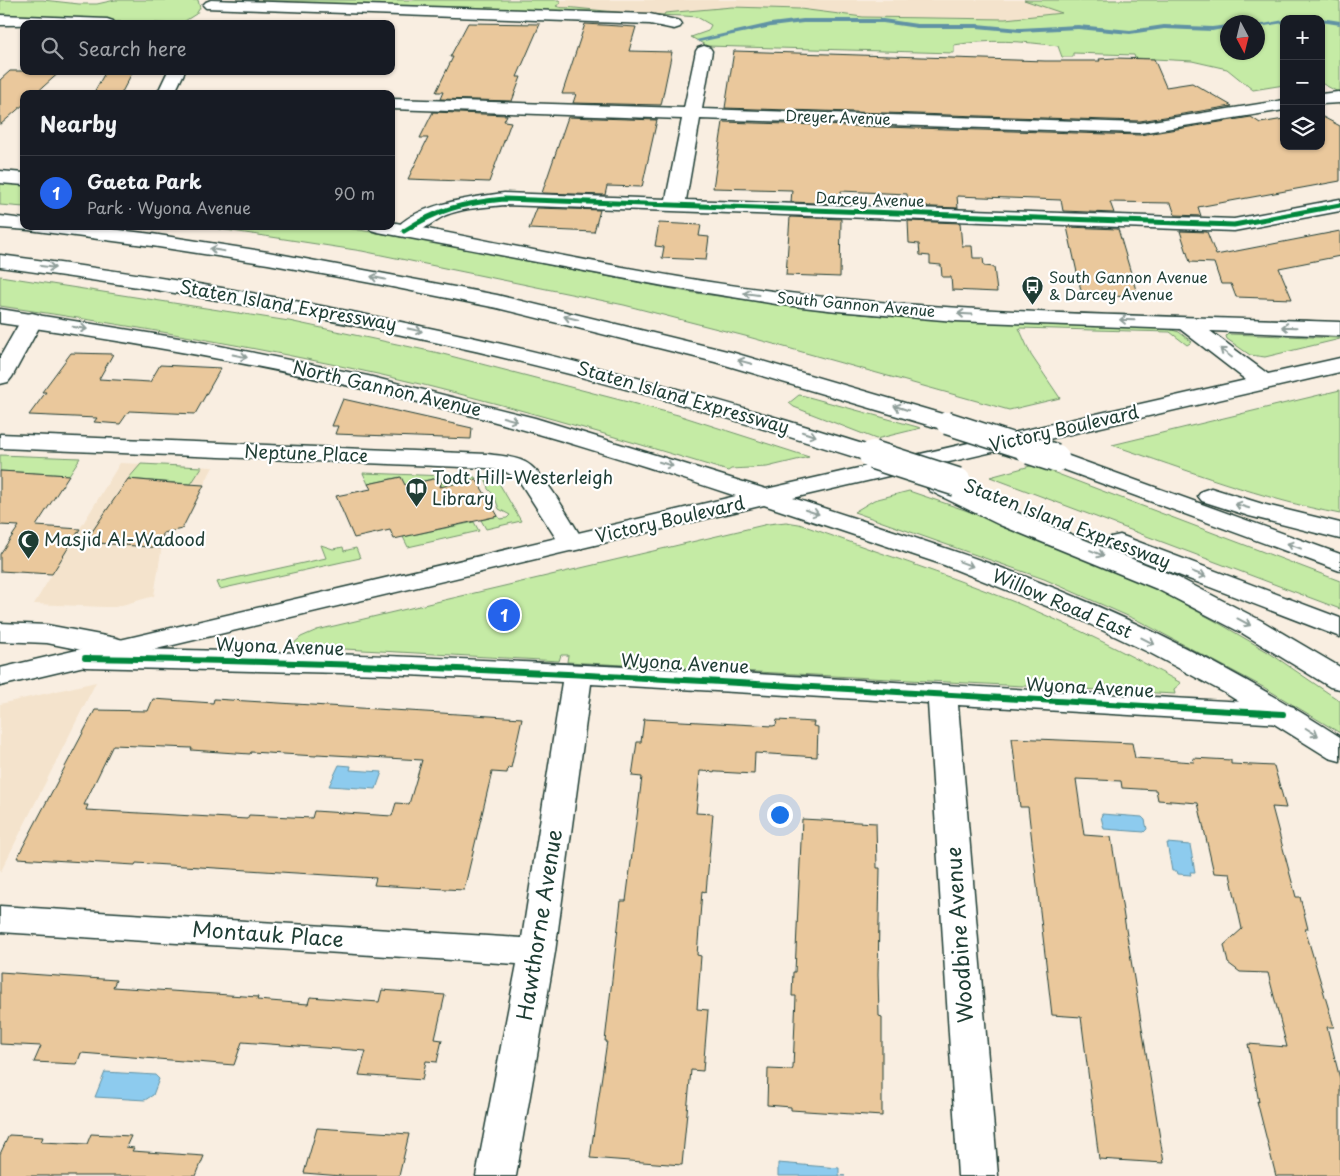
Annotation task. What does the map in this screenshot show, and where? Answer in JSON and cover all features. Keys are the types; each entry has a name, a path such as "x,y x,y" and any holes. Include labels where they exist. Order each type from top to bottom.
{"main road":[{"path":"209,8 644,19 674,24"},
{"path":"2,23 20,23"},
{"path":"675,206 704,51"},
{"path":"167,90 175,75"},
{"name":"Dreyer Avenue","path":"395,104 1140,128 1280,106"},
{"path":"0,177 20,179"},
{"name":"Darcey Avenue","path":"404,231 440,209 463,203 496,200 1234,226 1340,205"},
{"path":"0,222 20,224"},
{"name":"South Gannon Avenue","path":"395,229 664,280 776,298 945,313 1340,329"},
{"path":"65,230 254,256 364,275 618,329 884,402 1055,458 1340,563"},
{"name":"Staten Island Expressway","path":"0,261 196,288 405,327 629,381 873,455 1340,628"},
{"name":"North Gannon Avenue","path":"0,316 227,354 324,373 436,399 610,447 712,478 766,497"},
{"path":"0,376 32,320"},
{"path":"1186,323 1265,383"},
{"name":"Victory Boulevard","path":"0,678 766,497 1340,365"},
{"name":"Neptune Place","path":"0,441 487,461 514,466 527,474 572,543"},
{"path":"1055,458 1169,481 1258,511 1340,531"},
{"path":"948,484 1009,519 1167,583 1261,632 1340,680"},
{"name":"Willow Road East","path":"766,497 948,557 1053,597 1192,663 1283,714 1340,751"},
{"path":"0,632 47,634 125,648"},
{"name":"Wyona Avenue","path":"85,658 195,658 578,673 1283,714"},
{"name":"Hawthorne Avenue","path":"496,1176 537,952 578,673"},
{"name":"Woodbine Avenue","path":"942,694 978,1176"},
{"name":"Montauk Place","path":"0,918 537,952"}],"shaded area":[{"path":"221,0 1340,0 1340,93 1325,85 1325,15 1280,15 1280,20 1265,21 1265,15 1220,15 1220,34"},
{"path":"120,463 213,467 181,529 164,533 154,596 115,607 34,604"},
{"path":"96,682 0,873 0,704"}],"green space":[{"path":"0,0 43,0 97,4 115,0 198,0 200,8 196,14 186,20 77,20 0,17"},
{"path":"221,0 559,0 561,3 556,6 652,15"},
{"path":"1024,0 1327,0 1340,2 1340,93 1325,85 1325,15 1280,15 1280,86 1253,90 1227,69 1192,61 1135,58 1134,55 1073,53 1073,57 1062,57 1058,46 1031,43 993,41 967,43 954,45 954,53 707,46 691,37 708,31 711,25 697,17 655,15 732,7 800,9 863,17 1005,19 1062,13"},
{"path":"0,183 20,185 20,207 0,205"},
{"path":"226,230 359,230 688,292 830,311 884,316 1165,328 1179,332 1192,342 1187,345 1170,332 1019,328 1031,355 1060,398 1009,410 745,336 624,305 362,251"},
{"path":"0,276 289,321 439,353 678,415 809,457 767,467 731,469 728,471 513,408 382,375 192,337 0,306"},
{"path":"1228,334 1340,339 1265,357 1250,355 1227,339 1226,336"},
{"path":"1340,390 1340,514 1253,492 1112,445"},
{"path":"799,395 921,428 876,439 794,407 789,403"},
{"path":"0,455 80,458 69,475 0,471"},
{"path":"141,464 202,467 191,484 128,479"},
{"path":"1034,465 1340,581 1340,609 990,477"},
{"path":"363,473 475,477 476,479 442,487 437,478 405,485 400,477 368,484"},
{"path":"482,478 496,478 521,521 486,529 481,520 498,516 500,519 507,518 510,515 499,509 494,495 488,489 487,482"},
{"path":"909,491 997,521 1137,579 1217,622 1268,652 1340,701 1340,733 1265,688 1139,621 1044,579 854,512 874,500"},
{"path":"474,522 479,531 408,547 403,537"},
{"path":"786,522 799,524 1017,603 1100,640 1181,683 1174,689 1175,694 567,662 568,655 561,655 559,661 291,646 301,637 317,630 768,524"},
{"path":"321,545 333,549 343,547 344,551 356,548 360,558 220,589 217,582 326,558"}],"water":[{"path":"339,765 351,766 350,770 382,772 376,789 329,786"},
{"path":"1102,814 1142,817 1145,820 1147,829 1144,832 1104,829"},
{"path":"1167,843 1190,845 1195,872 1190,872 1191,875 1178,874 1177,871 1172,871"},
{"path":"105,1072 155,1075 159,1079 153,1095 145,1100 95,1097"},
{"path":"778,1163 839,1168 839,1175 845,1176 778,1176"}],"building":[{"path":"468,23 540,24 517,77 521,77 512,101 440,99 443,92 436,92 453,57 450,57"},
{"path":"585,24 636,27 629,51 672,52 661,105 573,103 576,94 562,94"},
{"path":"734,51 1045,61 1100,61 1099,59 1115,58 1154,59 1166,87 1192,83 1232,106 1140,121 725,108"},
{"path":"10,71 20,71 20,75 56,75 40,90 20,90 20,108 0,125 0,80"},
{"path":"104,75 131,75 123,90 95,90"},
{"path":"433,112 507,115 504,121 511,122 489,182 408,179 428,138 420,138"},
{"path":"568,117 657,120 642,187 607,186 605,195 542,193"},
{"path":"1251,117 1260,123 1280,120 1280,150 1325,150 1325,118 1340,126 1340,181 1198,207 1201,216 1175,215 1171,203 1110,202 1114,213 1063,211 1061,200 957,196 958,208 908,206 907,194 841,191 841,204 791,202 792,190 713,188 723,122 1140,135"},
{"path":"537,208 600,210 594,232 529,229"},
{"path":"790,217 841,219 840,277 786,275"},
{"path":"908,221 960,223 962,246 972,246 973,258 983,258 984,266 994,267 997,292 952,290 951,277 942,277 941,265 930,264 930,256 920,255 919,244 909,243"},
{"path":"659,223 701,225 699,236 709,237 706,260 662,258 664,247 655,246"},
{"path":"1067,227 1118,229 1138,297 1082,295"},
{"path":"1180,231 1207,232 1216,255 1340,231 1340,256 1279,268 1292,299 1236,297 1231,284 1221,284 1214,263 1190,262"},
{"path":"71,353 113,354 99,379 150,382 160,365 221,368 195,414 129,411 120,424 94,422 97,418 29,415 46,392 42,392"},
{"path":"343,399 472,428 471,439 335,434 338,426 332,426"},
{"path":"0,471 69,475 36,526 80,529 52,574 0,571 0,554 19,526 0,525"},
{"name":"Todt Hill-Westerleigh Library","path":"401,477 405,485 443,477 440,487 476,479 498,516 394,539 390,530 354,538 336,496 371,489 368,484"},
{"path":"128,479 204,485 182,529 163,533 162,548 85,542"},
{"path":"153,699 213,703 214,699 522,718 511,768 508,767 507,773 492,772 464,890 374,885 376,878 136,863 135,865 17,858 95,710 148,711","holes":["113,745 192,748 191,750 250,754 251,752 316,756 317,754 422,760 409,804 396,803 392,816 314,811 312,818 249,815 247,819 86,810 88,805 84,805"]},
{"path":"644,719 773,726 776,725 777,720 814,722 813,726 818,727 817,757 755,753 754,774 700,771 696,813 713,814 706,892 702,891 697,955 701,956 697,1009 708,1010 703,1071 691,1070 682,1165 590,1158 607,1041 605,1041 621,901 626,901 642,777 632,776 637,742 641,742"},
{"path":"1012,738 1132,743 1135,758 1194,762 1193,758 1231,760 1231,764 1274,766 1286,808 1272,807 1296,897 1300,897 1308,929 1305,929 1334,1027 1327,1027 1340,1079 1340,1176 1276,1176 1257,1101 1259,1102 1248,1044 1287,1047 1268,973 1240,972 1228,963 1224,945 1242,929 1230,874 1214,873 1198,803 1158,800 1156,790 1122,788 1121,781 1076,779 1084,835 1111,837 1164,1163 1099,1159 1081,1017 1052,1015 1028,807 1020,807"},
{"path":"802,819 876,823 877,868 880,868 878,974 879,1016 882,1017 882,1116 791,1110 791,1107 767,1105 768,1069 792,1070 793,1068 796,996 792,996 793,972 795,972"},
{"path":"0,972 116,980 113,987 258,997 257,1000 308,1004 310,997 379,1002 382,990 445,995 435,1039 442,1040 437,1062 426,1061 422,1080 359,1075 366,1051 242,1042 234,1065 81,1053 77,1064 34,1062 41,1046 0,1044"},
{"path":"317,1128 409,1134 399,1176 341,1176 304,1173"},
{"path":"91,1134 131,1136 126,1147 134,1148 132,1151 204,1156 196,1176 0,1176 0,1154 9,1135 43,1137 41,1142 87,1144"}],"waterway":[{"path":"699,40 771,25 803,21 883,21 917,26 977,26 1020,30 1078,27 1130,32 1164,27 1212,29 1220,28"},
{"path":"1325,21 1340,23"},
{"path":"1265,25 1280,22"}],"cycle path":[{"path":"404,231 417,222 451,207 504,199 1234,225 1340,205"},
{"path":"85,658 235,660 535,671 1283,714"}],"place":[{"name":"South Gannon Avenue & Darcey Avenue","path":"1033,306"},
{"name":"Todt Hill-Westerleigh Library","path":"416,507"},
{"name":"Masjid Al-Wadood","path":"28,559"},
{"name":"Gaeta Park","path":"504,615"}]}
